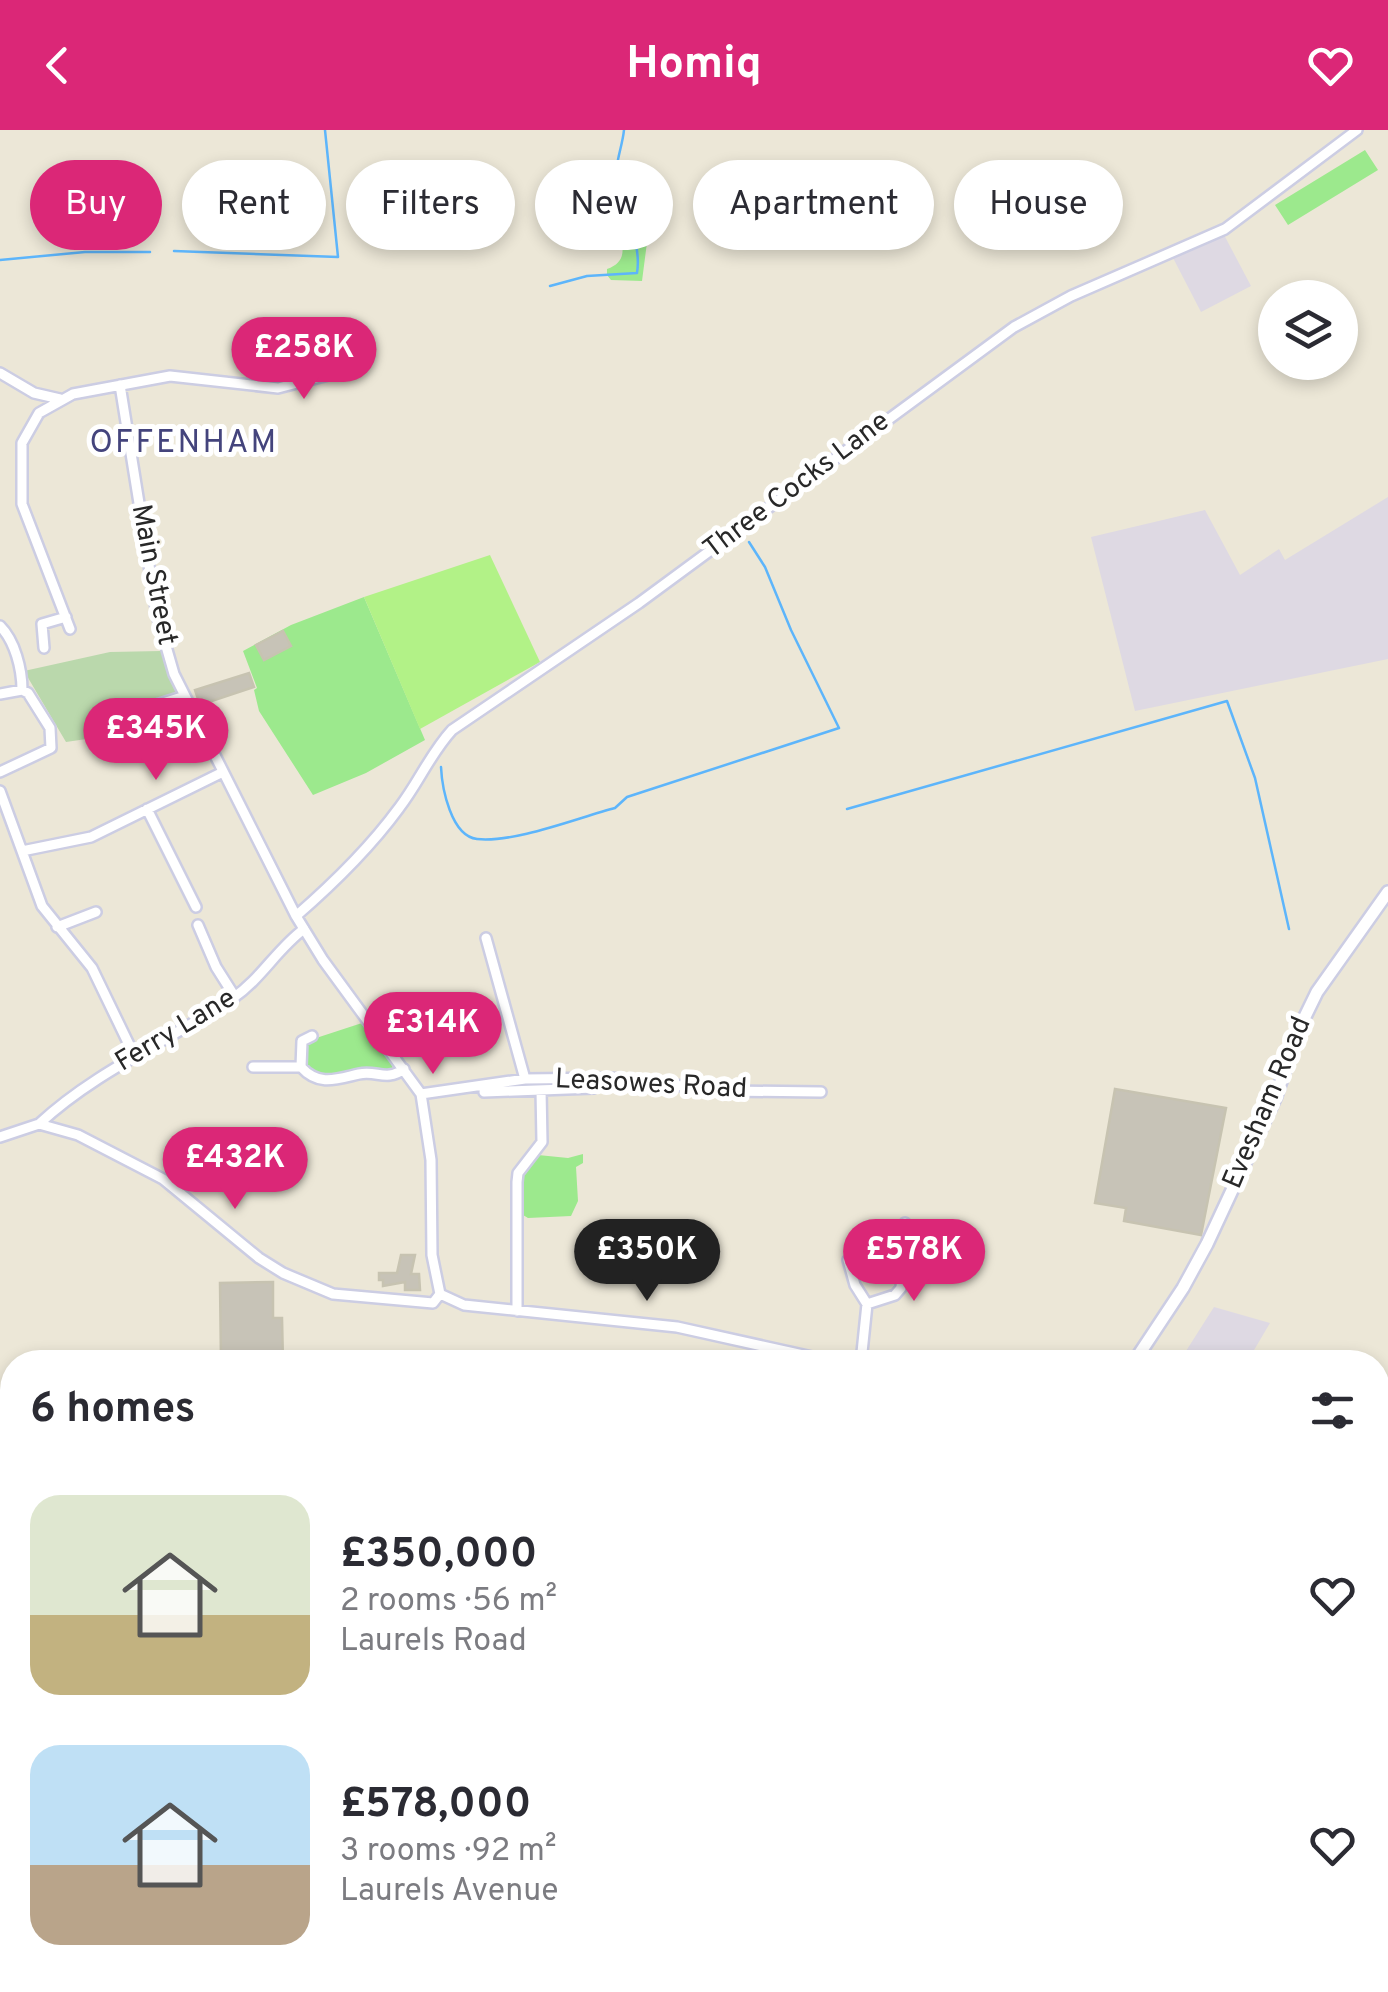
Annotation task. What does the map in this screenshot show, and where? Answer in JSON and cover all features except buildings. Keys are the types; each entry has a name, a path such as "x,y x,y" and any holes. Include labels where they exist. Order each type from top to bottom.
{"main road":[{"name":"Evesham Road","path":"1142,1350 1208,1240 1276,1096 1299,1029 1317,992 1388,892"}],"street":[{"name":"Three Cocks Lane","path":"296,916 366,851 400,807 432,752 452,730 639,603 1014,327 1071,296 1224,228 1357,130"},
{"path":"70,630 22,504 22,443 39,413 60,399 170,376 278,388 340,372"},
{"path":"0,373 34,393 60,399"},
{"name":"Main Street","path":"120,386 157,615 174,674 296,916 421,1094 431,1160 432,1255 440,1294"},
{"path":"34,393 39,413"},
{"path":"44,648 42,624 66,617"},
{"path":"0,626 9,636 20,666 22,690 32,698 50,728 52,743 42,755 0,772"},
{"path":"0,694 22,690"},
{"path":"112,719 185,696"},
{"path":"149,707 153,720"},
{"path":"22,851 106,830 222,772"},
{"path":"0,791 42,906 92,968 135,1057"},
{"path":"147,809 196,906"},
{"path":"56,927 96,912"},
{"path":"198,924 216,967 235,997"},
{"name":"Ferry Lane","path":"40,1124 75,1094 235,997 304,929"},
{"path":"486,938 526,1079"},
{"path":"301,1067 303,1038"},
{"path":"272,1066 273,1079"},
{"path":"253,1067 301,1067 314,1079 339,1082 357,1074 393,1077 404,1069"},
{"name":"Leasowes Road","path":"421,1094 526,1079 610,1078 728,1092 822,1092"},
{"path":"484,1092 594,1088"},
{"path":"518,1311 517,1182 518,1172 542,1142 540,1090"},
{"path":"0,1137 40,1124 78,1135 150,1171 259,1258 333,1294 433,1303 440,1294 464,1305 677,1327 781,1350"},
{"path":"867,1304 895,1296 901,1288 905,1224"},
{"path":"848,1260 852,1278 867,1304 862,1350"}],"shaded area":[{"path":"1222,231 1251,286 1201,312 1171,254"},
{"path":"1388,497 1388,659 1135,711 1091,537 1205,510 1240,575 1279,549 1285,560"},
{"path":"1214,1307 1270,1323 1254,1350 1187,1350"}],"green space":[{"path":"1365,150 1378,170 1288,225 1275,205"},
{"path":"623,250 646,250 642,281 611,280 607,269 621,258"},
{"path":"490,555 540,662 420,729 364,597"},
{"path":"364,597 425,740 366,773 313,795 259,711 254,690 257,688 243,651 291,625"},
{"path":"161,651 177,696 93,722 100,737 66,742 24,671 110,652"},
{"path":"362,1023 392,1063 393,1072 319,1077 305,1065 307,1041"},
{"path":"583,1154 583,1163 576,1167 578,1201 571,1216 523,1215 522,1172 538,1155 568,1158"}],"waterway":[{"path":"174,251 338,257 325,130"},
{"path":"550,286 587,276 637,273 635,240 617,178 624,130"},
{"path":"0,260 85,252 150,252"},
{"path":"441,767 454,820 468,836 492,839 527,834 615,808 627,797 839,728 765,567 749,542"},
{"path":"847,809 1227,701 1255,778 1289,929"}],"district":[{"name":"OFFENHAM","path":"184,444"}]}
